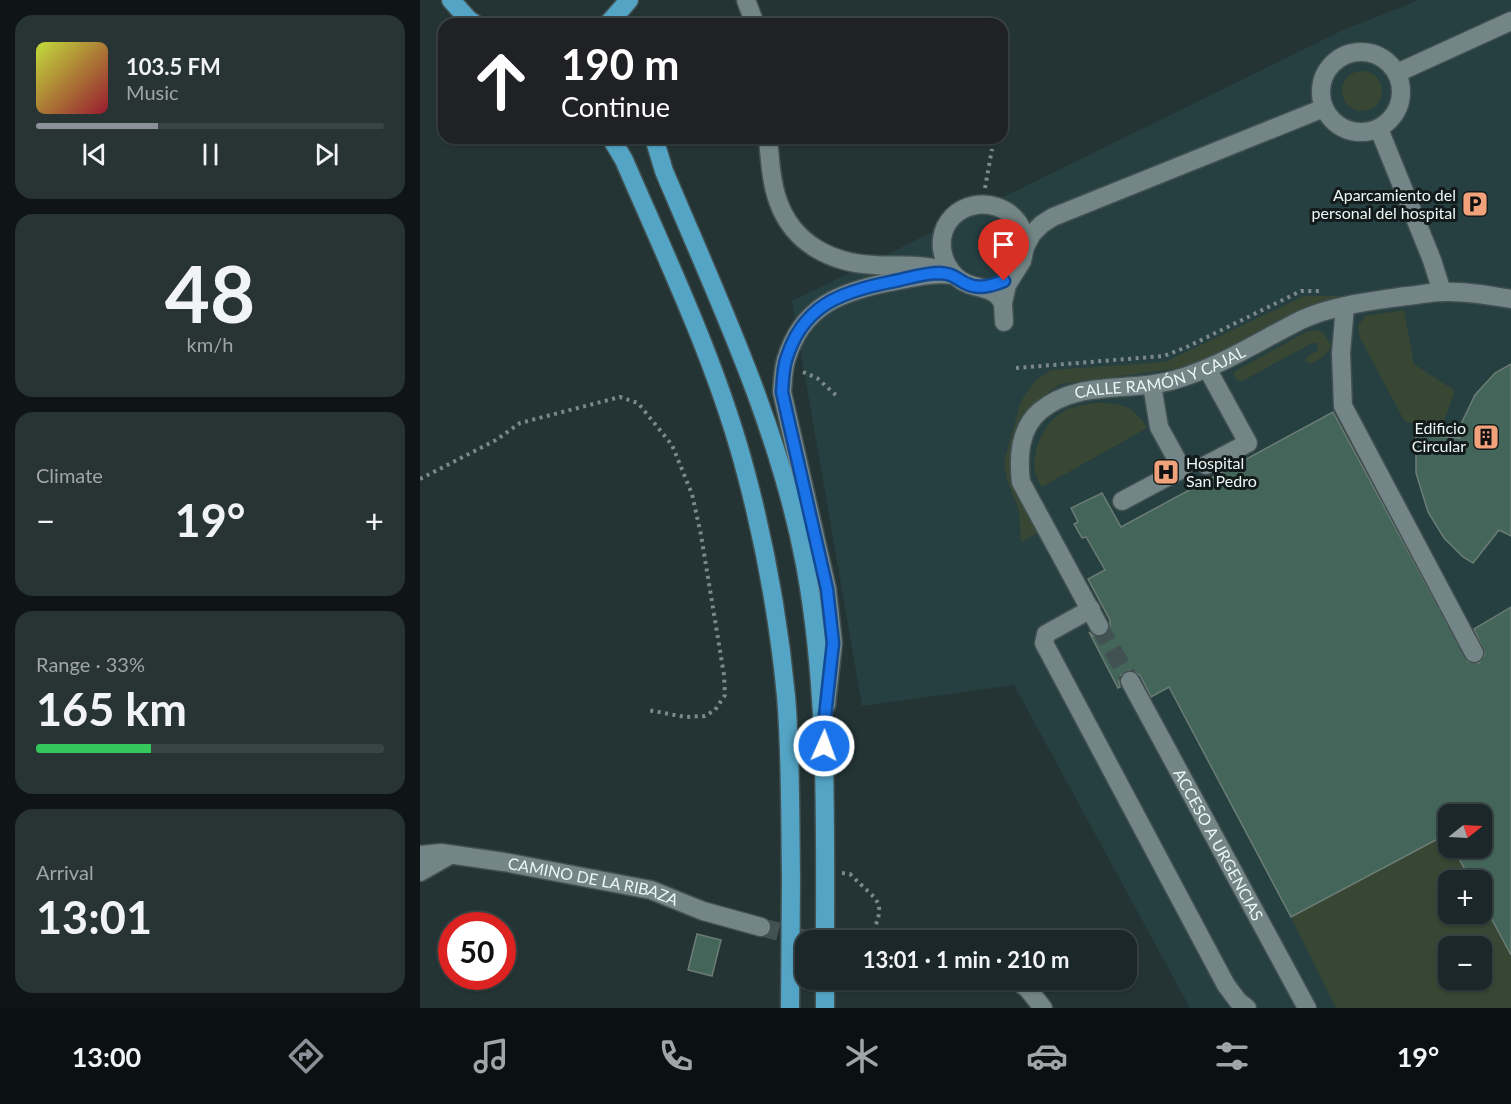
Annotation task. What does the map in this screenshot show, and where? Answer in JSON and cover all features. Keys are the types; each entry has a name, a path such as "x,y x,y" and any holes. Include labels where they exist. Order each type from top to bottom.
{"main road":[{"path":"451,0 467,18"},
{"path":"615,144 624,160 712,365 747,476 771,584 786,697 790,768 790,1008"},
{"path":"656,144 664,171 769,428 788,491 805,564 816,640 824,725 825,930"},
{"path":"825,990 825,1008"}],"street":[{"path":"746,0 752,18"},
{"path":"1397,73 1511,21"},
{"path":"1358,51 1371,52 1383,58 1397,73 1401,92 1397,111 1379,129 1358,133 1330,119 1320,97 1325,72 1334,61 1345,54 1358,51"},
{"path":"1004,322 1003,303 1007,285 1022,261 1025,247 1032,234 1041,224 1053,217 1324,108"},
{"path":"1379,129 1432,260 1442,292"},
{"path":"769,144 777,199 791,226 809,245 833,257 855,263 916,264 937,268 954,275 965,283 996,293 1003,303"},
{"path":"916,264 936,250 947,224 956,213 968,206 982,204 995,206 1012,216 1023,234 1025,247"},
{"path":"1012,216 1038,219 1053,217"},
{"path":"942,236 945,263 954,275"},
{"path":"978,287 992,286 1004,281 1015,272"},
{"path":"824,725 833,643 827,589 782,392 786,361 793,341 804,324 820,307 840,295 924,275 941,273 954,275"},
{"name":"CALLE RAMÓN Y CAJAL","path":"1099,626 1021,482 1018,458 1024,434 1038,413 1057,398 1080,391 1152,385 1208,370 1304,319 1345,306 1442,292 1511,298"},
{"path":"1345,306 1341,353 1343,406 1474,653"},
{"path":"1206,465 1248,443 1208,370"},
{"path":"1122,501 1182,469 1159,427 1152,385"},
{"path":"1091,609 1046,634 1044,643 1226,985 1246,1008"},
{"name":"ACCESO A URGENCIAS","path":"1130,681 1299,1005"},
{"name":"CAMINO DE LA RIBAZA","path":"420,855 441,853 504,862 651,890 704,911 761,927"},
{"path":"420,872 452,855"},
{"path":"1029,990 1043,1008"}],"path":[{"path":"982,204 992,149"},
{"path":"1016,368 1164,356 1302,291 1325,290"},
{"path":"784,371 807,373 817,378 837,396"},
{"path":"420,479 496,440 520,423 620,397 638,403 672,445 692,494 703,547 724,675 725,695 715,710 705,716 685,717 648,710"},
{"path":"825,877 850,873 872,896 879,906 880,916 874,930"}],"shaded area":[{"name":"Hospital San Pedro","path":"1419,0 1511,0 1511,1008 1190,1008 1014,685 862,706 792,301 1341,31"}],"green space":[{"path":"1362,71 1376,77 1382,91 1376,105 1362,111 1348,105 1342,91 1348,77"},
{"path":"1304,296 1346,296 1275,321 1220,354 1189,367 1060,384 1030,406 1016,448 1026,508 1037,533 1021,543 1019,510 1007,480 1004,462 1021,401 1034,382 1051,370 1165,362"},
{"path":"1404,310 1414,364 1455,391 1442,427 1405,422 1360,338 1358,326 1365,316"},
{"path":"1316,330 1323,333 1331,345 1328,352 1320,359 1310,364 1305,361 1318,350 1317,343 1312,343 1242,381 1235,379 1234,373 1237,370 1306,332"},
{"path":"1093,403 1124,406 1136,414 1147,428 1042,487 1036,475 1035,456 1045,429 1051,421 1066,410"},
{"path":"1438,838 1438,858 1459,858 1465,870 1438,870 1438,924 1492,924 1492,920 1511,955 1511,1008 1336,1008 1291,917"}],"building":[{"path":"1511,364 1511,536 1499,530 1473,563 1463,557 1444,538 1428,512 1416,473 1416,435 1460,438 1462,422 1475,395 1495,373"},
{"path":"1333,412 1468,662 1479,663 1485,654 1474,629 1511,607 1511,955 1492,920 1492,870 1465,870 1459,858 1492,858 1492,804 1438,804 1438,839 1291,917 1169,687 1151,697 1140,675 1130,670 1121,675 1118,688 1089,632 1094,636 1105,636 1110,627 1110,620 1088,579 1105,570 1086,537 1082,538 1074,524 1078,522 1071,508 1102,493 1121,527"},
{"path":"697,934 721,940 712,976 688,970"}],"tunnel":[{"path":"1099,626 1130,681"},
{"path":"761,927 795,936"}],"place":[{"name":"Aparcamiento del personal del hospital","path":"1475,204"},
{"name":"Edificio Circular","path":"1486,437"},
{"name":"Hospital San Pedro","path":"1166,472"}],"route":[{"path":"824,746 824,725 833,643 827,589 782,392 786,361 793,341 804,324 820,307 840,295 863,288 941,273 954,275 965,283 978,287 992,286 1004,281"}]}
